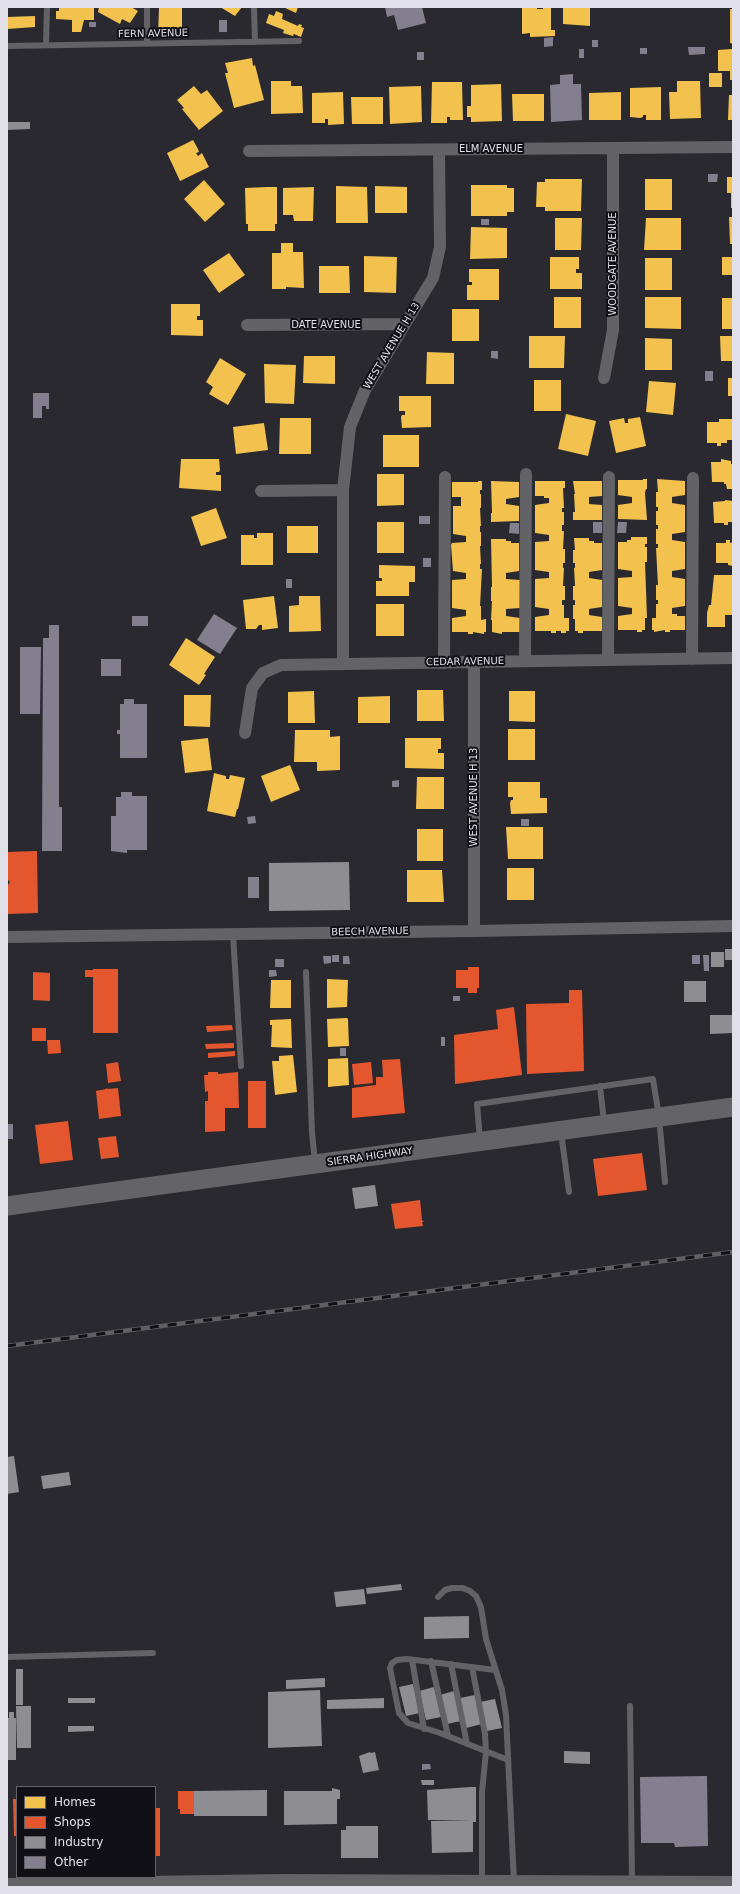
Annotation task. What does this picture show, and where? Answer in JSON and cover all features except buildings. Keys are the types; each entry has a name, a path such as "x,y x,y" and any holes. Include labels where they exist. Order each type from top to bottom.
{"main road":[{"name":"SIERRA HIGHWAY","path":"7,1206 733,1107"}],"street":[{"name":"WOODGATE AVENUE","path":"604,378 613,330 613,148"},
{"name":"ELM AVENUE","path":"249,151 733,148"},
{"name":"WEST AVENUE H 13","path":"344,664 343,490 350,427 365,390 433,278 440,247 439,150"},
{"name":"DATE AVENUE","path":"247,325 405,324"},
{"path":"524,661 526,474"},
{"path":"608,660 609,477"},
{"path":"444,663 445,478"},
{"path":"692,659 694,478"},
{"path":"260,491 343,490"},
{"name":"CEDAR AVENUE","path":"245,733 252,688 263,673 281,665 733,658"},
{"name":"WEST AVENUE H 13","path":"474,662 474,931"},
{"name":"BEECH AVENUE","path":"7,937 733,926"},
{"path":"7,1884 460,1884 514,1882 605,1884 632,1882 733,1882"}],"lane":[{"path":"46,7 46,46"},
{"path":"147,7 147,44"},
{"path":"254,7 254,42"},
{"name":"FERN AVENUE","path":"7,46 299,41"},
{"path":"233,934 242,1066"},
{"path":"306,972 312,1132 316,1164"},
{"path":"480,1142 478,1104 654,1078 665,1182"},
{"path":"600,1086 605,1125"},
{"path":"561,1131 569,1192"},
{"path":"438,1597 445,1590 452,1588 463,1588 476,1596 481,1607 486,1638 503,1696 508,1760 514,1882"},
{"path":"7,1657 153,1653"},
{"path":"495,1670 431,1661 412,1660 398,1660 392,1663 390,1668 391,1680 402,1717 408,1723 448,1736 508,1760"},
{"path":"412,1660 424,1729"},
{"path":"431,1661 448,1736"},
{"path":"451,1664 467,1744"},
{"path":"472,1667 485,1734 486,1752 482,1792 482,1882"},
{"path":"630,1706 632,1882"}],"railway":[{"path":"7,1346 733,1252"}]}
